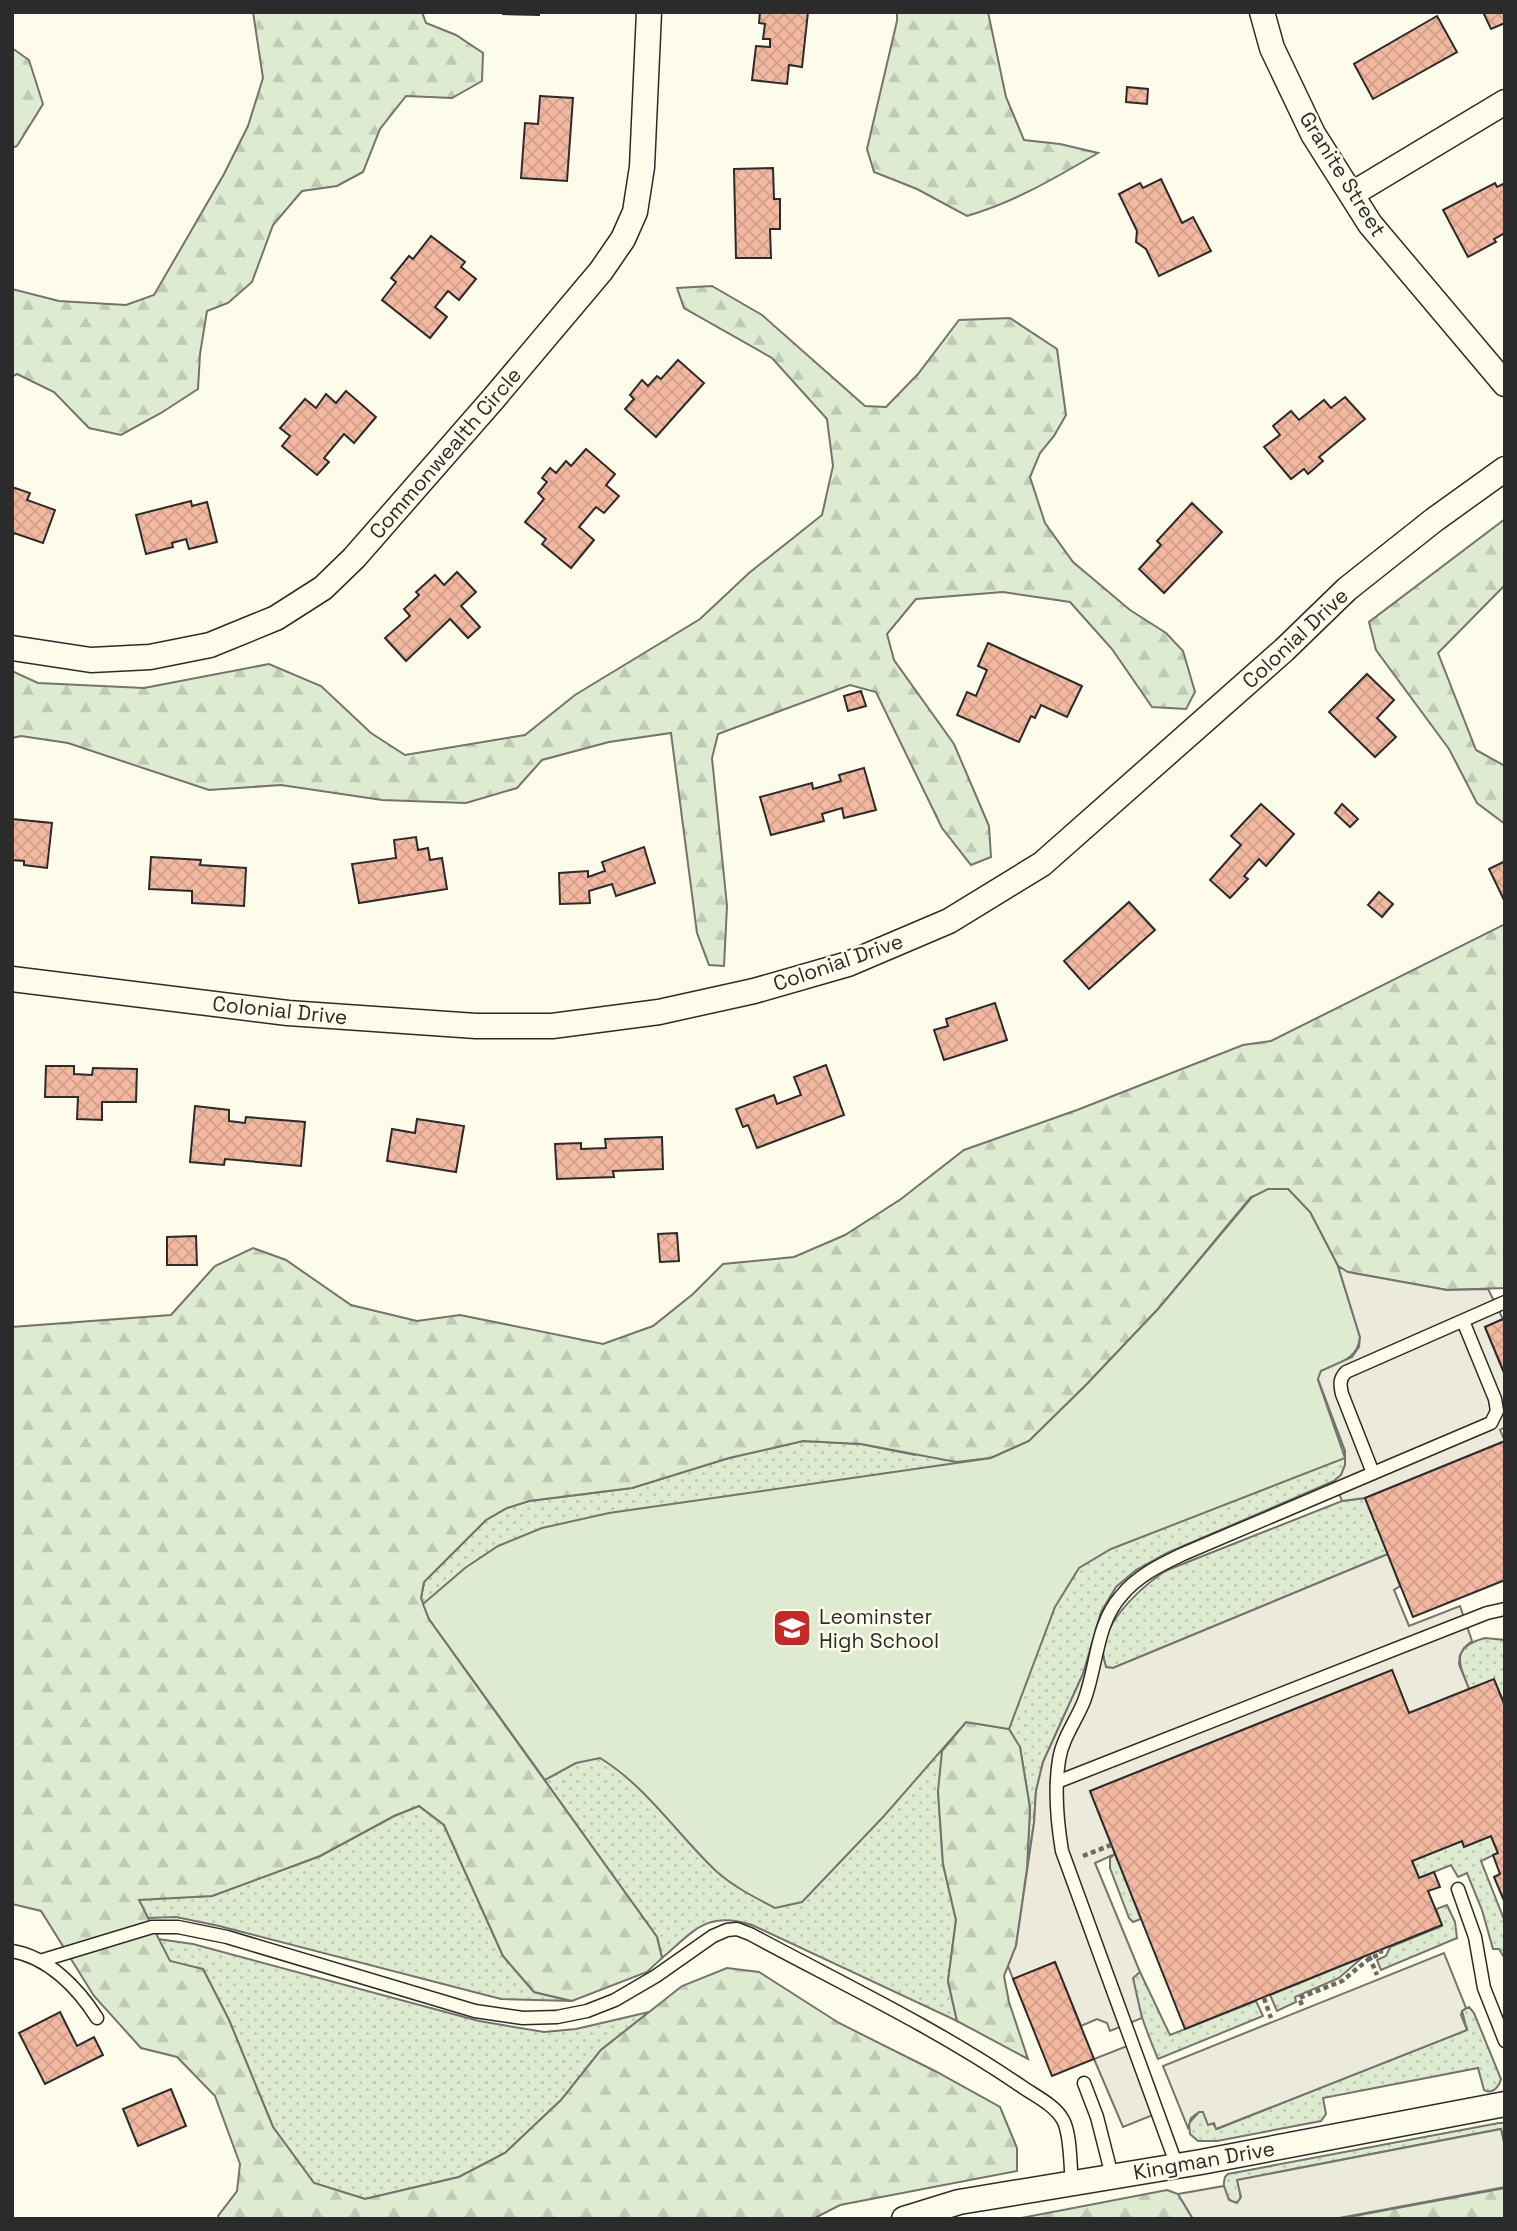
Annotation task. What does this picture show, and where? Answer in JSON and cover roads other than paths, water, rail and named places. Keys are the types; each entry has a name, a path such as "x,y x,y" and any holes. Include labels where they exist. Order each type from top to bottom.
{"street":[{"name":"Commonwealth Circle","path":"12,648 91,660 150,657 210,645 276,618 323,588 354,558 494,398 601,271 623,239 635,212 642,167 649,12"},
{"name":"Granite Street","path":"1262,12 1272,48 1313,134 1370,224 1505,384"},
{"path":"1352,194 1505,103"},
{"name":"Colonial Drive","path":"12,979 288,1013 476,1026 552,1026 659,1012 754,991 848,964 949,920 1042,864 1254,676 1347,589 1434,520 1505,469"},
{"name":"Kingman Drive","path":"904,2219 959,2202 1177,2166 1505,2104"}],"lane":[{"path":"1373,1473 1342,1394 1339,1383 1342,1376 1505,1302"},
{"path":"1177,2166 1065,1862 1058,1826 1059,1757 1084,1702 1098,1646 1108,1619 1128,1588 1162,1564 1183,1554 1492,1423 1497,1411 1495,1399 1463,1321"},
{"path":"1057,1782 1487,1613 1505,1609"},
{"path":"1458,1889 1475,1937 1484,1988 1505,2041"},
{"path":"40,1961 152,1927 178,1927 227,1937 475,2011 523,2018 557,2017 587,2011 615,2000 656,1976 713,1936 737,1929 943,2038 1052,2107 1066,2128 1072,2183"},
{"path":"12,1951 28,1954 40,1961 77,1990 97,2018"},
{"path":"1084,2082 1097,2117 1112,2176"}],"place":[{"name":"Leominster High School","path":"792,1628"}]}
